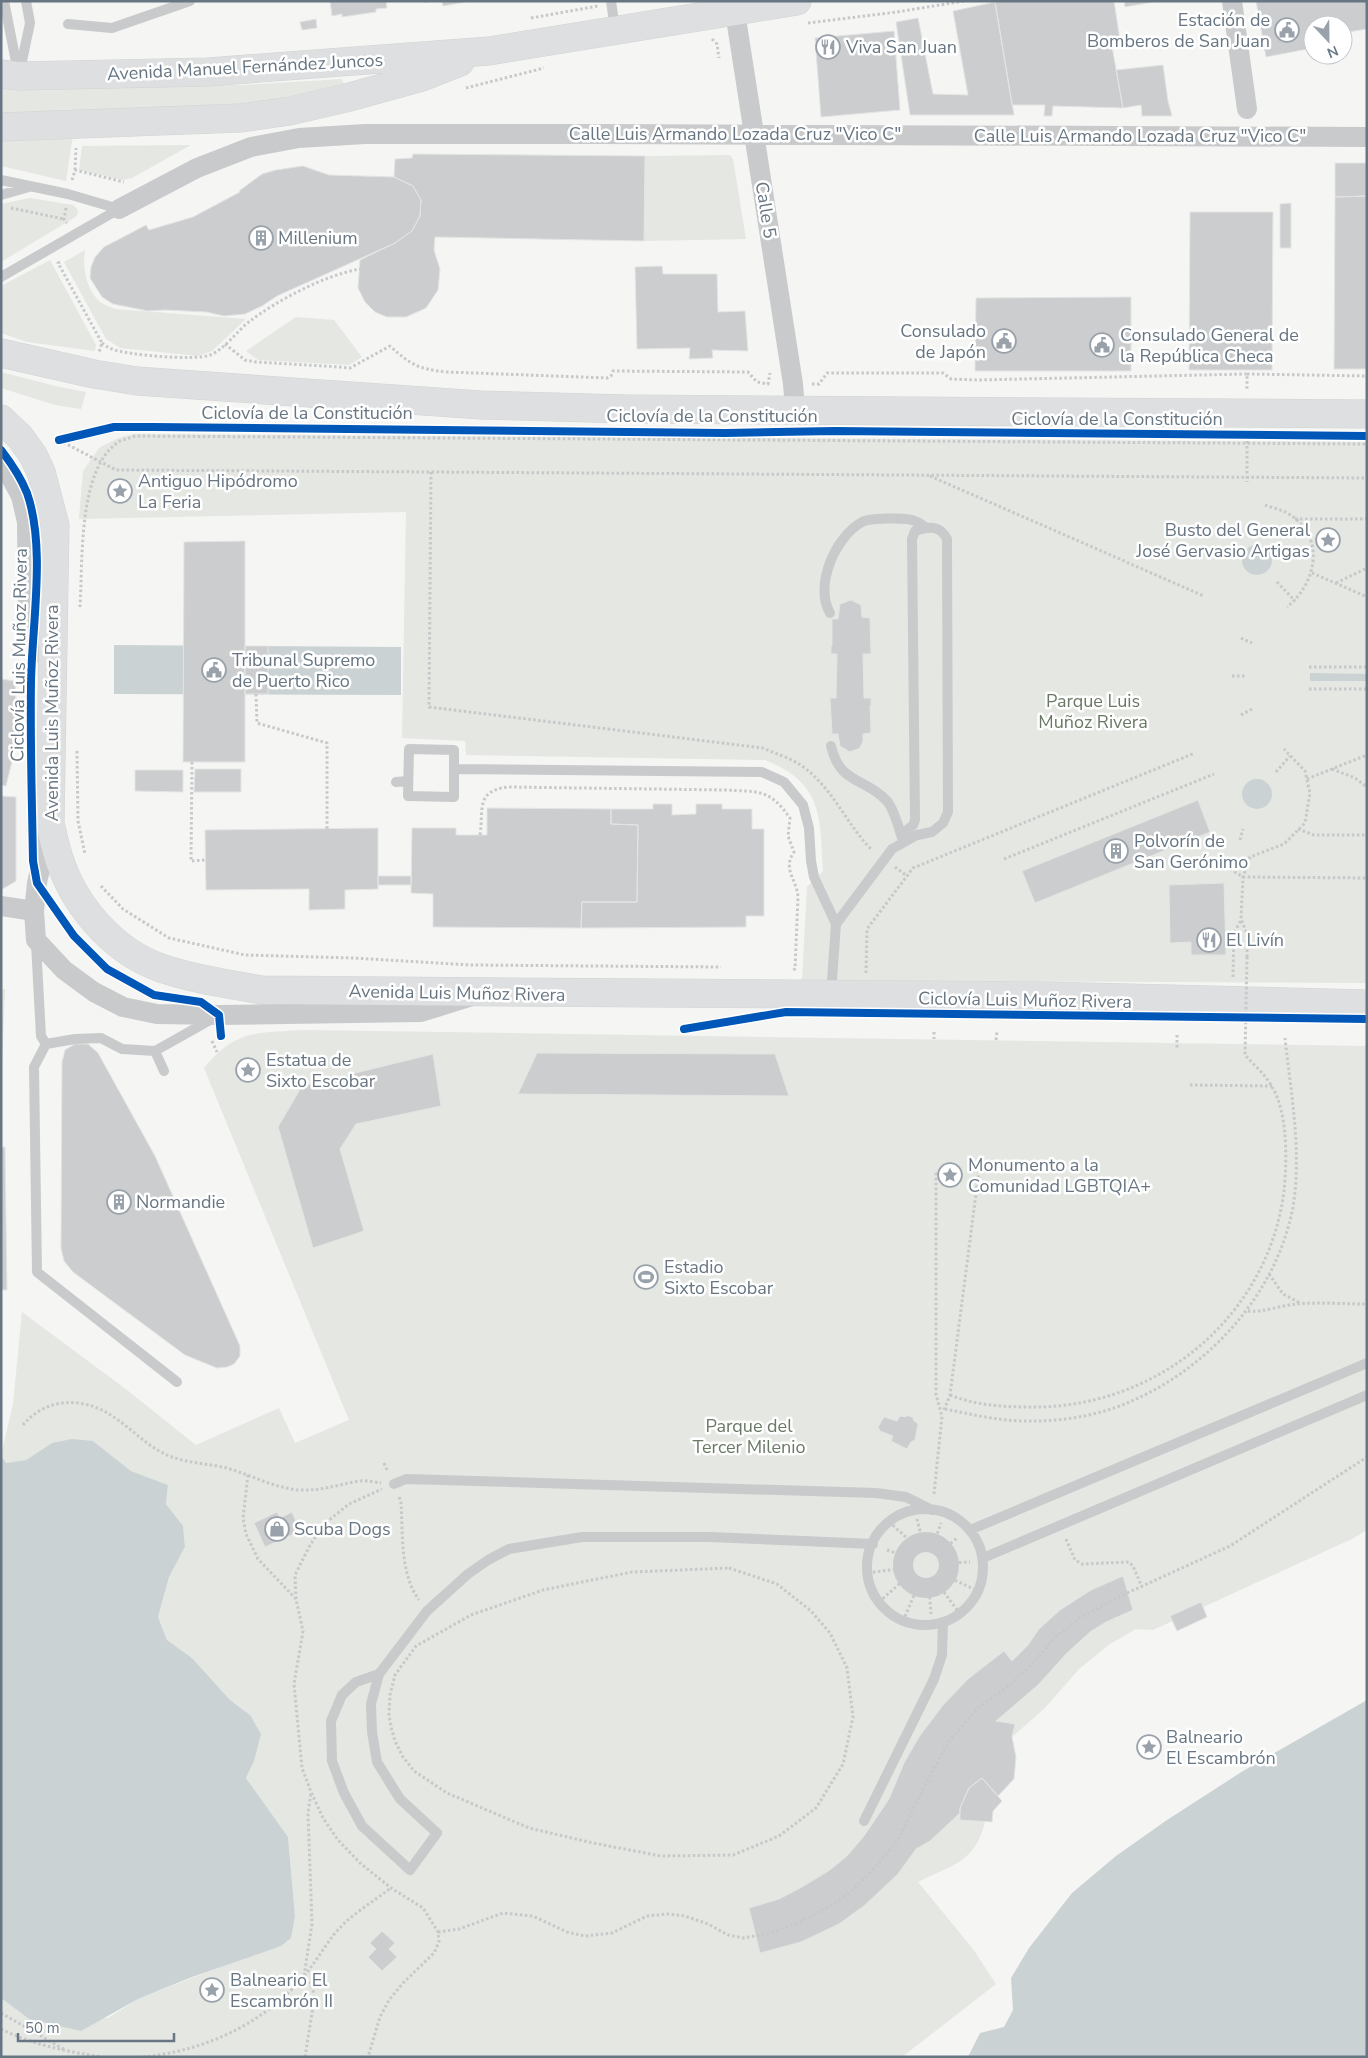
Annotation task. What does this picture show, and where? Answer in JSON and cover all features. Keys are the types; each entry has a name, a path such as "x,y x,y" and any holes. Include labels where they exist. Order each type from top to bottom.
{"main road":[{"name":"Avenida Manuel Fernández Juncos","path":"10,75 208,72 489,51 616,30 736,24 802,12"},
{"name":"Avenida Manuel Fernández Juncos","path":"1,128 241,118 290,111 422,77 489,51"},
{"path":"1,353 94,374 137,381 451,404 628,409 798,408 1247,431 1367,414"},
{"name":"Avenida Luis Muñoz Rivera","path":"1,419 20,437 33,455 41,472 55,525 50,823 61,865 76,894 98,927 135,956 161,968 262,990 1047,996 1367,1004"}],"street":[{"path":"1232,1 1247,109"},
{"name":"Calle 5","path":"736,24 798,408"},
{"name":"Calle Luis Armando Lozada Cruz \"Vico C\"","path":"119,209 197,168 251,147 299,138 365,134 1367,137"},
{"path":"1,459 21,496 27,522 28,618 35,638 52,665"},
{"path":"50,823 37,883 34,911 36,940 64,970 94,992 123,1006 157,1014 421,1012 482,993"},
{"path":"1,906 34,911"},
{"path":"924,1544 943,1550 927,1577 907,1552 924,1544"}],"lane":[{"path":"4,1 10,75"},
{"path":"10,75 30,24 26,1"},
{"path":"68,24 112,28 190,1"},
{"path":"611,1 616,30"},
{"path":"1,180 119,209"},
{"path":"1,195 31,186"},
{"path":"1,277 119,209"},
{"path":"830,613 825,604 826,583 831,558 844,537 863,521 896,518 915,520 925,527"},
{"path":"836,924 892,849 917,835 932,832 943,823 948,812 948,539 943,531 933,527 925,527 915,531 912,539 914,820 913,825 906,831 903,842"},
{"path":"831,746 837,763 849,777 868,785 888,802 903,842"},
{"path":"409,749 454,750 454,797 408,796 408,781 409,749"},
{"path":"454,769 762,772 784,782 803,805 809,828 810,861 814,877 836,924 831,995"},
{"path":"396,782 408,781"},
{"path":"36,940 41,1036 46,1044"},
{"path":"46,1044 75,1038 101,1038 122,1049 155,1050 219,1015"},
{"path":"46,1044 34,1067 37,1272 177,1382"},
{"path":"155,1050 164,1071"},
{"path":"970,1530 1367,1363"},
{"path":"983,1559 1367,1395"},
{"path":"394,1484 406,1479 876,1493 906,1497 932,1510 959,1520 970,1530 978,1543 983,1559 983,1571 978,1591 967,1607 960,1614 932,1625 912,1624 903,1621 886,1610 879,1602 869,1583 868,1573 872,1544 889,1522 915,1510 932,1510"},
{"path":"378,1674 356,1682 342,1696 331,1721 332,1761 344,1793 362,1826 410,1870 437,1833 400,1799 377,1762 370,1704 378,1674 427,1611 468,1574 488,1560 510,1549 582,1536 710,1537 872,1544"},
{"path":"864,1822 934,1679 942,1655 943,1622"}],"path":[{"path":"424,1 429,1"},
{"path":"802,12 897,12 964,1"},
{"path":"714,41 736,24"},
{"path":"10,208 64,219"},
{"path":"102,343 112,350 126,352 197,359 212,355 250,322 279,302 343,272 360,269"},
{"path":"224,344 245,360 350,368 390,346 407,361 423,370 447,372 607,378 611,376 613,371 748,372 757,382 768,384 798,408 827,374 943,373 951,379 978,380 1247,374 1367,376"},
{"path":"768,384 770,371"},
{"path":"1247,374 1247,482"},
{"path":"79,614 85,519 90,488 97,468 107,453 120,442 135,436 1247,431 1367,444"},
{"path":"59,440 68,438"},
{"path":"59,440 116,470 1367,478"},
{"path":"431,472 429,707 763,748 802,765 823,785 856,833 871,850 907,876"},
{"path":"927,474 1204,596"},
{"path":"1265,506 1286,512 1295,519 1307,533 1314,553 1312,574 1305,589 1287,607"},
{"path":"1295,519 1367,519"},
{"path":"1335,584 1367,568"},
{"path":"1312,574 1367,597"},
{"path":"1277,582 1295,601"},
{"path":"1241,638 1252,643"},
{"path":"1309,667 1367,667"},
{"path":"1232,676 1245,676"},
{"path":"1309,689 1367,689"},
{"path":"256,694 256,723 327,743 327,829"},
{"path":"1241,715 1252,709"},
{"path":"77,742 78,821 85,856"},
{"path":"950,1395 963,1400 990,1405 1044,1408 1084,1403 1141,1385 1170,1370 1205,1344 1232,1314 1253,1284 1269,1247 1280,1210 1285,1172 1281,1115 1272,1086 1245,1056 1247,934 1241,919 1242,877 1250,857 1284,844 1305,822 1310,793 1307,779 1304,771 1284,749"},
{"path":"865,995 867,929 913,868 1195,753"},
{"path":"1307,779 1367,755"},
{"path":"1276,772 1290,756"},
{"path":"192,762 191,860 206,860"},
{"path":"1332,769 1356,778 1367,786"},
{"path":"1004,859 1214,774"},
{"path":"480,835 481,809 485,796 495,789 508,787 725,790 757,792 771,796 781,805 790,818 788,836 794,852 789,859 788,871 797,886 798,897 795,969 788,971"},
{"path":"1240,840 1243,829"},
{"path":"1298,829 1314,835 1367,835"},
{"path":"1230,868 1242,877 1367,878"},
{"path":"99,884 123,909 169,938 245,955 354,958 471,965 724,968"},
{"path":"1233,977 1234,933 1241,919"},
{"path":"1239,1018 1258,1018"},
{"path":"934,1032 934,1039"},
{"path":"996,1040 997,1032"},
{"path":"1177,1035 1177,1049"},
{"path":"945,1409 995,1419 1034,1422 1098,1412 1133,1401 1178,1376 1221,1339 1248,1310 1269,1274 1280,1250 1292,1208 1296,1181 1297,1150 1285,1038"},
{"path":"212,1041 217,1052"},
{"path":"1190,1085 1272,1086"},
{"path":"932,1510 942,1416 950,1395 980,1163"},
{"path":"936,1171 936,1395 942,1416"},
{"path":"1269,1274 1283,1294 1301,1303"},
{"path":"1248,1310 1254,1312 1282,1305 1301,1303 1367,1304"},
{"path":"23,1425 40,1409 69,1403 83,1403 101,1409 166,1455 186,1462 229,1469 266,1483 298,1490 324,1490 361,1481 394,1484"},
{"path":"438,1932 459,1929 503,1913 533,1916 567,1932 585,1936 612,1932 647,1916 668,1914 685,1916 708,1924 728,1935 743,1938 767,1934 802,1921 830,1906 853,1890 898,1840 949,1741 979,1706 1010,1684 1034,1662 1056,1637 1079,1618 1230,1546 1367,1457"},
{"path":"384,1463 401,1503 404,1550 410,1588 427,1611"},
{"path":"248,1475 244,1510 246,1534 258,1559 296,1600"},
{"path":"368,2057 380,2017 389,2000 434,1953 439,1942 438,1932 423,1908 391,1888 360,1863 338,1840 323,1818 311,1792 302,1768 298,1739 294,1684 303,1631 296,1600 295,1575 323,1525 348,1504 394,1484"},
{"path":"915,1510 924,1544"},
{"path":"924,1544 944,1513"},
{"path":"889,1522 924,1544"},
{"path":"1065,1537 1075,1560 1088,1565 1104,1562 1129,1562 1133,1566 1142,1587"},
{"path":"879,1602 927,1577 983,1559"},
{"path":"729,1568 777,1584 811,1611 830,1633 847,1668 853,1717 843,1764 816,1808 780,1836 732,1855 661,1856 529,1828 447,1793 414,1772 403,1757 391,1727 389,1715 390,1695 395,1675 416,1646 472,1615 543,1590 632,1572 729,1568"},
{"path":"868,1573 927,1577 978,1591"},
{"path":"927,1577 960,1614"},
{"path":"903,1621 927,1577"},
{"path":"927,1577 932,1625"},
{"path":"305,2057 314,2000 313,1989 304,1976 312,1924 308,1813 311,1792"},
{"path":"143,2057 184,2050 221,2037 253,2021 280,2001 304,1976 321,1955 332,1936 347,1921 391,1888"},
{"path":"1,2013 42,2035 68,2052"},
{"path":"1,2029 24,2039 68,2052 101,2057"}],"green space":[{"path":"342,79 344,85 259,103 187,111 1,115 1,85 42,87 242,85"},
{"path":"73,135 66,181 1,166 1,139"},
{"path":"191,145 132,178 123,180 79,170 82,146"},
{"path":"730,155 733,159 746,239 644,241 645,156"},
{"path":"30,198 73,205 78,210 77,216 1,262 1,204"},
{"path":"85,250 84,264 88,285 95,297 107,306 115,309 246,319 212,351 198,356 120,348 106,339 64,262"},
{"path":"50,260 96,345 95,351 27,342 1,333 1,286"},
{"path":"296,317 334,320 362,357 349,365 258,360 246,351"},
{"path":"1,372 86,392 81,409 55,405 1,388"},
{"name":"Parque Luis Muñoz Rivera","path":"134,434 1367,442 1367,983 802,980 807,887 823,871 819,818 815,804 808,791 798,779 784,769 765,760 466,755 465,741 402,738 406,512 79,519 83,471 99,448 118,438"},
{"path":"1,989 5,989 1,1091"},
{"name":"Parque del Tercer Milenio","path":"304,1030 1367,1046 1367,1530 1352,1539 1153,1630 1136,1629 1110,1644 1079,1669 1045,1708 1012,1737 1016,1757 1014,1779 998,1796 1002,1801 993,1811 992,1822 985,1821 981,1835 969,1854 951,1866 918,1882 973,1949 996,1984 902,2057 1,2057 1,1998 29,2019 108,2018 138,1999 233,1962 295,1916 288,1837 246,1778 254,1761 250,1715 230,1700 192,1658 167,1640 158,1617 169,1577 185,1547 183,1526 166,1504 168,1485 131,1471 93,1441 52,1443 26,1460 6,1463 1,1455 13,1404 22,1312 127,1390 196,1445 279,1408 295,1443 349,1420 204,1068 216,1055 238,1040 261,1033"}],"shaded area":[{"path":"1257,545 1268,549 1272,560 1268,571 1257,575 1246,571 1242,560 1246,549"},
{"path":"114,645 401,647 401,695 114,694"},
{"path":"1310,673 1367,674 1367,681 1310,681"},
{"path":"1257,779 1268,783 1272,794 1268,805 1257,809 1246,805 1242,794 1246,783"},
{"path":"72,1439 93,1441 131,1471 168,1485 166,1504 183,1526 185,1547 169,1577 158,1617 167,1640 192,1658 230,1700 250,1715 261,1734 254,1761 246,1778 288,1837 295,1916 291,1938 281,1946 192,1977 138,1999 81,2031 29,2019 1,1998 1,1455 6,1463 26,1460 52,1443"},
{"path":"1367,1700 1367,2057 968,2057 980,2033 1004,2027 1013,2010 1011,1978 1029,1948 1072,1893 1116,1856 1167,1820 1243,1771"}],"building":[{"path":"330,1 386,1 387,8 376,9 376,12 342,17 342,14 332,16"},
{"path":"442,1 466,1 466,2 443,6"},
{"path":"1114,1 1120,40 1111,41 1123,108 1053,106 1052,116 1044,116 1045,105 1012,105 995,2"},
{"path":"1124,1 1159,1 1125,7"},
{"name":"Estación de Bomberos de San Juan","path":"1256,1 1367,1 1367,29 1353,31 1353,15 1303,15 1303,50 1266,57"},
{"path":"995,2 1014,115 910,115 896,22 918,18 933,94 968,95 953,11"},
{"path":"316,19 317,28 302,30 300,22"},
{"path":"894,31 900,110 821,117 815,38"},
{"path":"1163,65 1172,116 1142,116 1141,105 1123,108 1116,70"},
{"path":"413,154 645,156 644,241 435,237 434,250 440,269 438,290 426,308 406,317 387,317 375,312 365,302 358,288 360,260 395,243 412,231 420,216 421,200 413,186 394,177 395,159 412,158"},
{"path":"1335,163 1367,163 1367,196 1335,197"},
{"name":"Millenium","path":"303,166 329,175 394,177 413,186 421,200 420,216 412,231 395,243 277,296 245,314 224,316 206,312 148,311 113,304 102,297 90,278 91,267 95,257 104,247 146,225 149,230 193,217 240,192 262,174"},
{"path":"1367,196 1367,369 1334,369 1335,197"},
{"path":"1291,203 1291,248 1280,248 1280,204"},
{"path":"1190,212 1273,212 1272,370 1189,370"},
{"path":"662,266 663,274 717,274 718,312 745,311 748,351 712,350 713,358 689,359 690,348 637,349 635,267"},
{"path":"1131,297 1131,371 975,371 976,298"},
{"name":"Tribunal Supremo de Puerto Rico","path":"245,541 245,762 183,762 184,542"},
{"path":"851,600 861,605 862,617 870,618 871,654 863,654 864,698 871,698 871,733 863,734 860,748 850,752 840,746 838,734 832,734 830,698 836,698 837,654 831,654 832,619 838,619 840,604"},
{"path":"245,646 268,646 268,694 245,694"},
{"path":"1,679 15,681 16,745 6,786 1,785"},
{"path":"195,769 241,769 241,792 194,792"},
{"path":"135,770 183,770 183,792 135,791"},
{"path":"1,796 16,797 16,881 1,890"},
{"name":"Polvorín de San Gerónimo","path":"1198,800 1210,832 1035,903 1022,871"},
{"path":"653,804 672,804 672,815 696,814 696,804 722,804 722,809 752,809 752,829 764,829 764,916 746,916 746,927 581,928 582,902 637,902 638,825 611,824 611,809 653,809"},
{"path":"487,808 611,809 611,824 638,825 637,902 582,902 581,928 433,927 433,894 411,893 412,828 456,828 456,835 487,835"},
{"path":"378,828 378,889 345,890 345,909 309,910 309,889 206,890 205,830"},
{"path":"378,876 411,876 411,885 378,885"},
{"path":"1224,883 1226,955 1191,955 1191,942 1170,943 1169,885"},
{"name":"Normandie","path":"75,1044 88,1044 98,1053 155,1156 240,1346 240,1356 234,1364 217,1368 185,1355 73,1272 64,1261 61,1248 62,1062 65,1050"},
{"path":"537,1053 775,1054 789,1096 518,1094"},
{"path":"433,1054 441,1106 356,1124 340,1149 364,1231 313,1248 278,1127 302,1086"},
{"path":"1,1147 5,1147 7,1290 1,1290"},
{"path":"907,1415 914,1418 913,1420 918,1424 915,1440 911,1442 907,1449 891,1441 893,1436 880,1431 878,1427 884,1417 897,1421 900,1416 906,1417"},
{"path":"277,1512 280,1518 292,1512 300,1531 265,1547 254,1523"},
{"path":"1123,1576 1133,1610 1106,1622 1090,1632 1067,1653 1038,1685 996,1721 1015,1724 1012,1737 1016,1757 1014,1779 998,1796 982,1778 969,1788 960,1808 960,1813 930,1841 916,1849 898,1874 865,1905 839,1924 801,1942 760,1953 749,1908 779,1899 802,1887 830,1870 847,1856 864,1836 889,1799 904,1763 919,1737 943,1705 968,1679 1004,1651 1012,1661 1028,1645 1039,1629 1060,1610 1091,1590"},
{"path":"1201,1602 1207,1617 1177,1631 1170,1616"},
{"path":"982,1778 1002,1801 993,1811 992,1822 960,1820 960,1808 969,1788"},
{"path":"382,1931 395,1943 389,1949 397,1957 382,1971 368,1957 376,1949 370,1943"}],"cycle path":[{"name":"Ciclovía de la Constitución","path":"59,440 114,427 725,433 835,431 1367,436"},
{"name":"Ciclovía Luis Muñoz Rivera","path":"1,450 16,471 27,493 33,514 36,537 37,561 31,682 31,726 33,861 37,883 74,936 107,969 154,995 201,1002 219,1015 221,1036"},
{"name":"Ciclovía Luis Muñoz Rivera","path":"684,1029 786,1012 1367,1019"}],"place":[{"name":"Estación de Bomberos de San Juan","path":"1287,30"},
{"name":"Viva San Juan","path":"828,47"},
{"name":"Millenium","path":"261,238"},
{"name":"Consulado de Japón","path":"1004,341"},
{"name":"Consulado General de la República Checa","path":"1102,345"},
{"name":"Antiguo Hipódromo La Feria","path":"120,491"},
{"name":"Busto del General José Gervasio Artigas","path":"1328,540"},
{"name":"Tribunal Supremo de Puerto Rico","path":"214,670"},
{"name":"Polvorín de San Gerónimo","path":"1116,851"},
{"name":"El Livín","path":"1209,940"},
{"name":"Estatua de Sixto Escobar","path":"248,1070"},
{"name":"Monumento a la Comunidad LGBTQIA+","path":"950,1175"},
{"name":"Normandie","path":"119,1202"},
{"name":"Estadio Sixto Escobar","path":"646,1277"},
{"name":"Scuba Dogs","path":"277,1529"},
{"name":"Balneario El Escambrón","path":"1149,1747"},
{"name":"Balneario El Escambrón II","path":"212,1990"}]}
